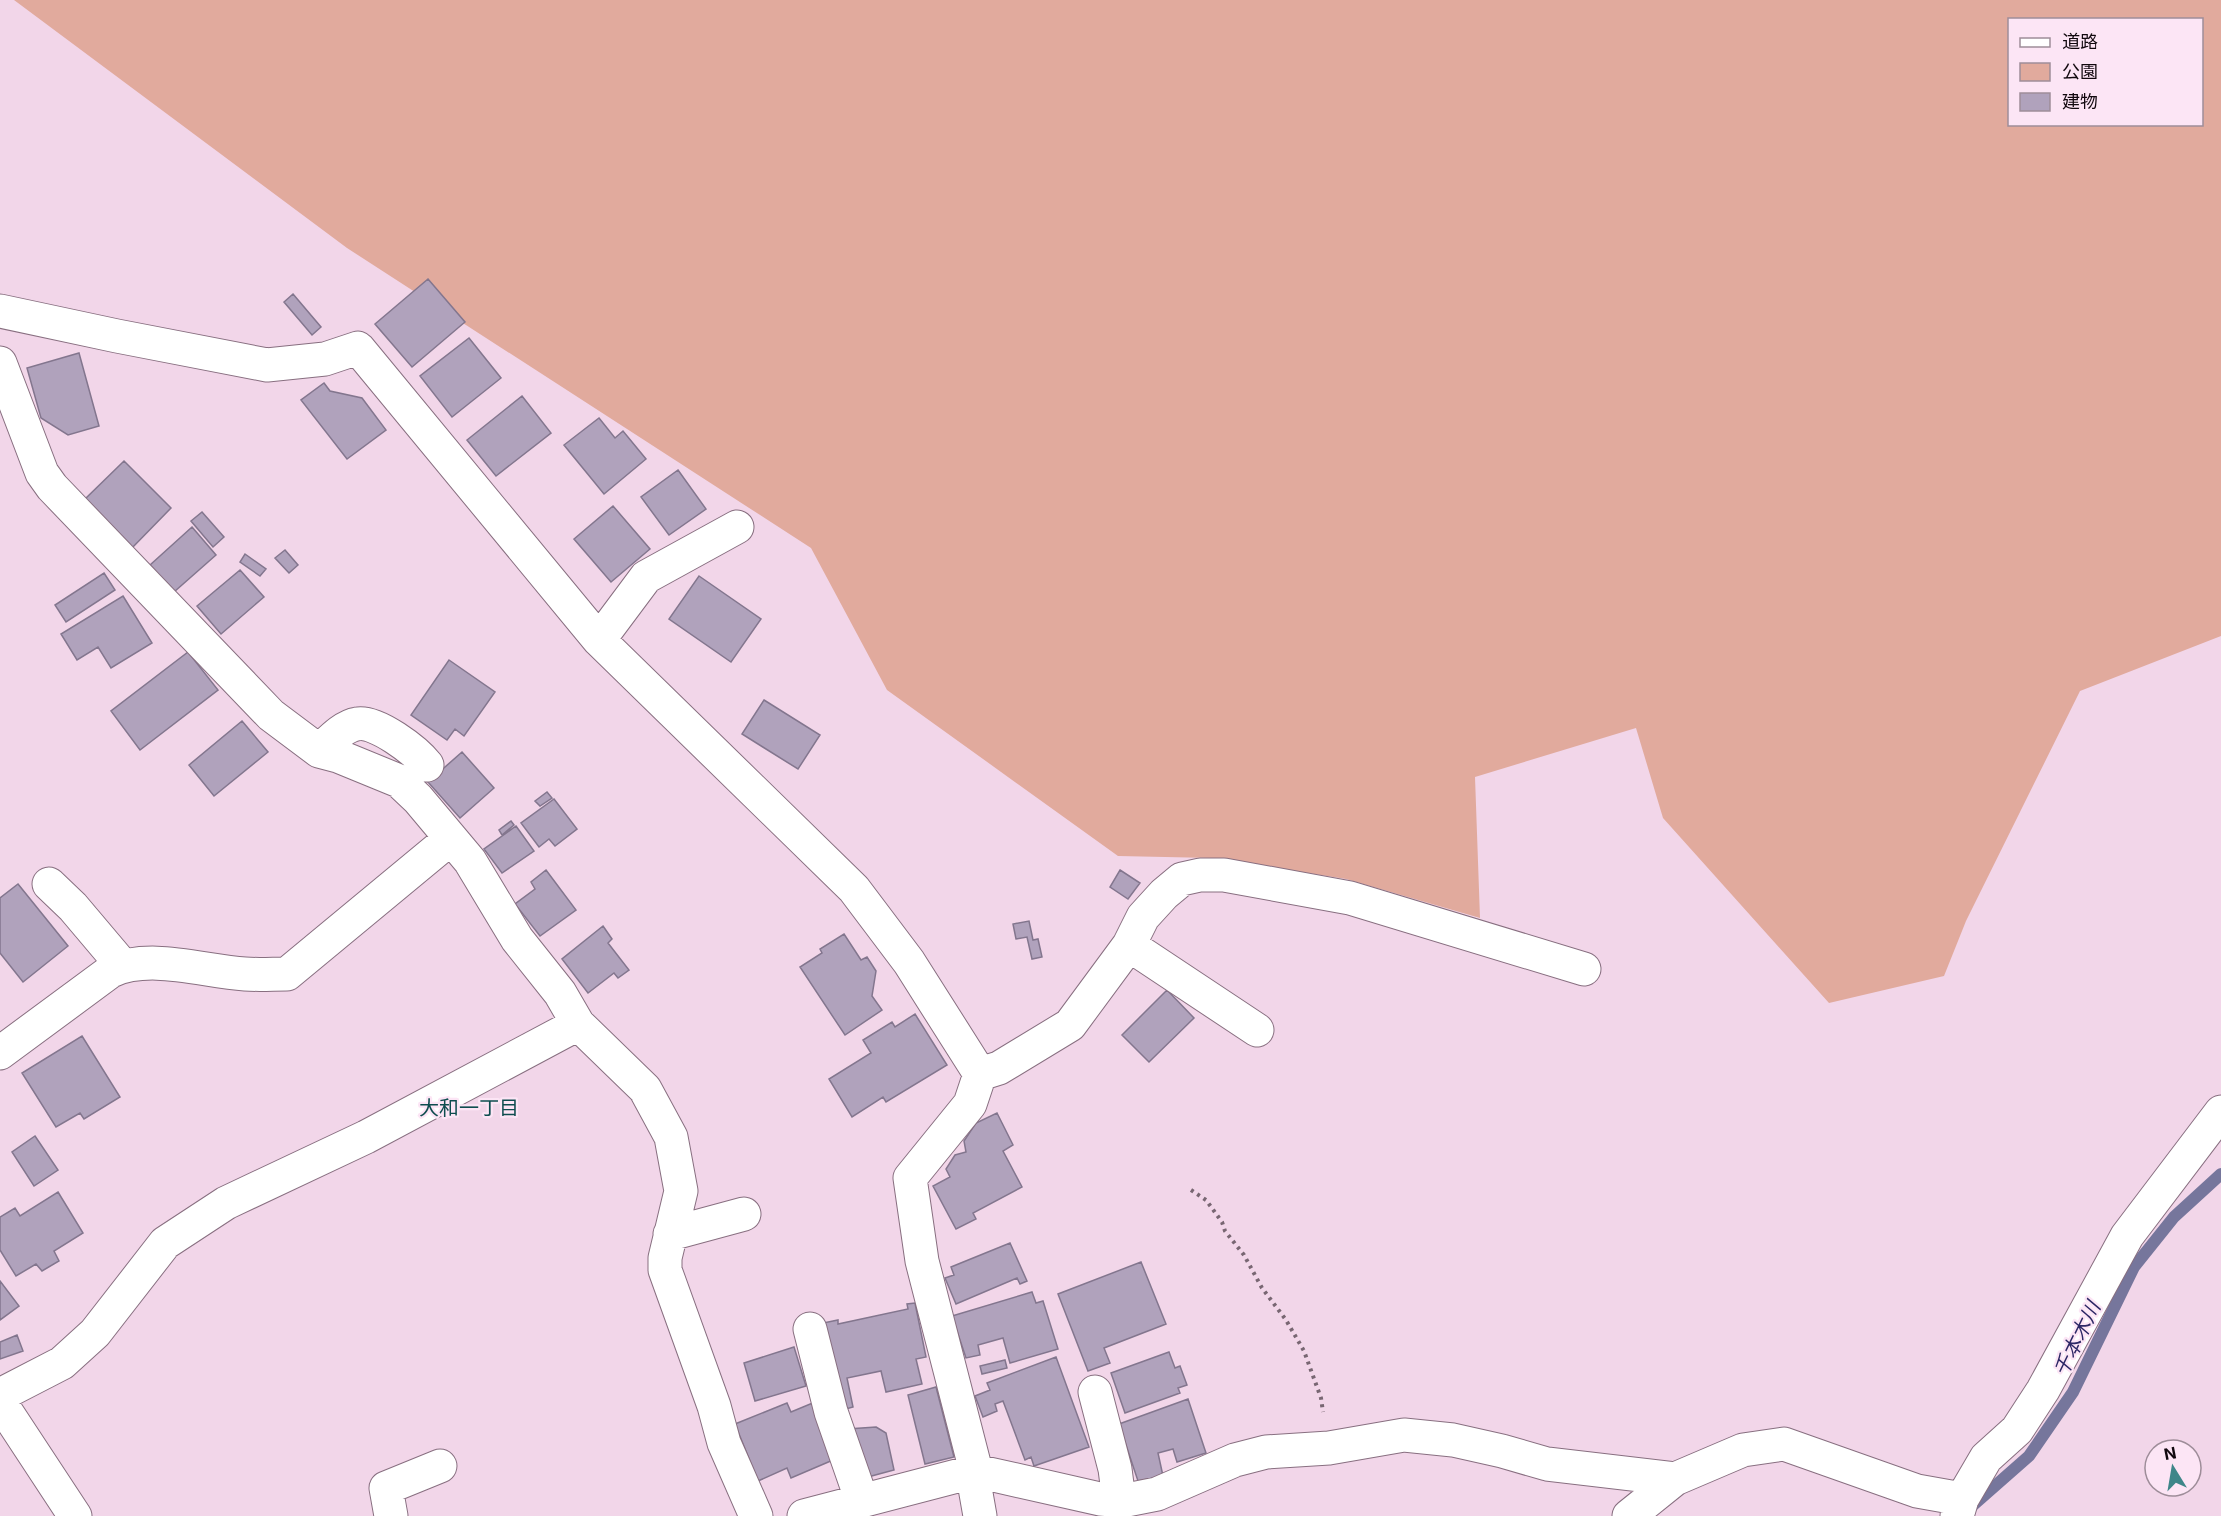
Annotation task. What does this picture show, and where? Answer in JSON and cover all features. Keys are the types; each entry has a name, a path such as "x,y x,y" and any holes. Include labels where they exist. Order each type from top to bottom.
{"street":[{"path":"0,311 267,365 325,359 358,348 599,640 854,889 909,962 981,1074"},
{"path":"0,363 42,473 52,487 271,715 319,751 338,756 399,781 418,799 470,861 517,939 560,993 578,1024 645,1089 672,1137 681,1191 670,1233 665,1270 714,1406 724,1443 756,1516"},
{"path":"599,640 646,577 737,527"},
{"path":"319,751 336,736 355,724 366,724 386,733 419,755 427,765"},
{"path":"0,1053 111,970 122,966 144,962 246,974 287,974 450,839"},
{"path":"981,1074 999,1068 1070,1024 1129,945 1143,917 1164,894 1182,879 1200,875 1224,875 1350,898 1584,969"},
{"path":"49,884 73,907 122,966"},
{"path":"1129,945 1257,1030"},
{"path":"0,1395 62,1363 70,1356 94,1333 165,1242 226,1203 366,1137 578,1024"},
{"path":"980,1516 974,1482 976,1471 922,1261 910,1178 970,1104 981,1074"},
{"path":"1629,1516 1675,1479 1743,1450 1784,1444 1959,1508 1986,1458 2017,1430 2043,1390 2127,1236 2221,1112"},
{"path":"670,1233 744,1214"},
{"path":"810,1329 831,1412 862,1501"},
{"path":"1095,1392 1115,1469 1119,1500"},
{"path":"0,1402 75,1516"},
{"path":"804,1516 976,1471 1100,1499 1119,1500 1157,1494 1235,1460 1266,1452 1329,1448 1404,1435 1453,1440 1502,1450 1547,1464 1675,1479"},
{"path":"392,1516 386,1488 440,1466"}],"path":[{"path":"1191,1190 1206,1200 1222,1222 1304,1351 1321,1398 1329,1448"}],"green space":[{"path":"14,0 2221,0 2221,636 2080,691 1966,921 1944,976 1829,1003 1663,818 1636,728 1475,777 1480,918 1346,879 1212,858 1118,856 887,690 811,548 347,248"}],"building":[{"path":"428,279 465,322 412,367 375,324"},
{"path":"293,294 321,327 312,335 284,302"},
{"path":"469,338 501,378 452,417 420,376"},
{"path":"79,353 99,426 68,435 41,418 27,368"},
{"path":"324,383 330,391 362,398 386,430 347,459 301,400"},
{"path":"522,396 551,433 496,476 467,440"},
{"path":"599,418 615,438 623,431 646,459 604,494 564,445"},
{"path":"124,461 171,508 132,548 84,500"},
{"path":"678,470 706,509 669,535 641,497"},
{"path":"613,506 650,549 611,582 574,539"},
{"path":"202,512 224,537 213,547 191,521"},
{"path":"192,527 216,555 174,592 150,565"},
{"path":"285,550 298,565 289,573 275,558"},
{"path":"245,554 266,569 260,576 240,562"},
{"path":"240,570 264,597 221,634 197,606"},
{"path":"104,573 115,590 66,622 55,605"},
{"path":"699,576 761,619 731,662 669,619"},
{"path":"123,596 152,643 111,668 98,647 77,660 61,634"},
{"path":"188,652 218,690 140,750 111,711"},
{"path":"449,660 495,692 464,736 455,729 447,740 411,715"},
{"path":"764,700 820,735 798,769 742,734"},
{"path":"242,721 268,752 214,796 189,765"},
{"path":"462,752 494,788 460,818 428,782"},
{"path":"547,792 552,798 540,806 535,801"},
{"path":"554,799 577,829 555,846 549,839 539,847 521,823"},
{"path":"511,821 514,825 502,835 499,830"},
{"path":"516,826 534,851 502,873 484,849"},
{"path":"546,870 576,910 540,936 515,904 535,889 531,882"},
{"path":"1120,870 1140,883 1128,899 1110,887"},
{"path":"18,884 68,946 23,982 0,953 0,898"},
{"path":"1029,921 1033,940 1038,939 1042,957 1032,959 1027,937 1016,939 1013,924"},
{"path":"603,926 612,939 608,943 629,970 618,978 614,973 588,993 562,959"},
{"path":"844,934 861,960 867,957 876,971 872,996 882,1010 845,1035 800,967 822,953 820,949"},
{"path":"1167,990 1194,1018 1149,1062 1122,1035"},
{"path":"915,1014 947,1065 886,1102 883,1097 852,1117 829,1079 871,1053 863,1040 892,1022 895,1027"},
{"path":"82,1036 120,1097 84,1119 80,1113 56,1127 22,1073"},
{"path":"997,1113 1013,1145 1003,1151 1022,1187 973,1213 976,1219 956,1229 933,1186 950,1177 946,1169 955,1155 966,1152 964,1141 976,1123"},
{"path":"35,1136 58,1170 34,1186 12,1152"},
{"path":"58,1192 83,1233 54,1251 59,1261 42,1271 36,1264 16,1276 0,1250 0,1217 15,1208 20,1216"},
{"path":"1010,1243 1027,1281 1020,1284 1017,1278 956,1304 945,1278 954,1275 951,1267"},
{"path":"1141,1262 1166,1324 1104,1348 1110,1363 1088,1371 1058,1294"},
{"path":"0,1281 19,1306 0,1320"},
{"path":"1032,1292 1036,1303 1043,1301 1058,1349 1010,1363 1003,1338 978,1345 980,1355 966,1358 952,1316"},
{"path":"915,1303 926,1357 916,1359 922,1384 886,1392 881,1371 847,1378 853,1407 842,1410 823,1323 838,1320 838,1324 908,1309 907,1304"},
{"path":"17,1335 23,1351 0,1359 0,1342"},
{"path":"794,1347 806,1386 755,1401 744,1363"},
{"path":"1169,1352 1175,1368 1180,1366 1187,1385 1178,1388 1180,1393 1125,1413 1111,1373"},
{"path":"1056,1357 1089,1447 1034,1466 1031,1457 1025,1460 1003,1401 995,1404 997,1411 983,1417 975,1396 990,1390 987,1383"},
{"path":"1005,1360 1007,1368 982,1374 980,1366"},
{"path":"936,1387 954,1457 925,1464 908,1395"},
{"path":"1188,1399 1206,1453 1177,1462 1173,1449 1158,1453 1163,1476 1138,1481 1119,1424"},
{"path":"815,1402 833,1460 791,1478 787,1468 758,1481 735,1424 787,1403 791,1412"},
{"path":"876,1427 886,1433 894,1470 864,1478 848,1429"}],"waterway":[{"name":"千本木川","path":"1971,1507 2029,1456 2073,1392 2134,1267 2174,1217 2221,1174"}],"district":[{"name":"大和一丁目","path":"469,1108"}]}
